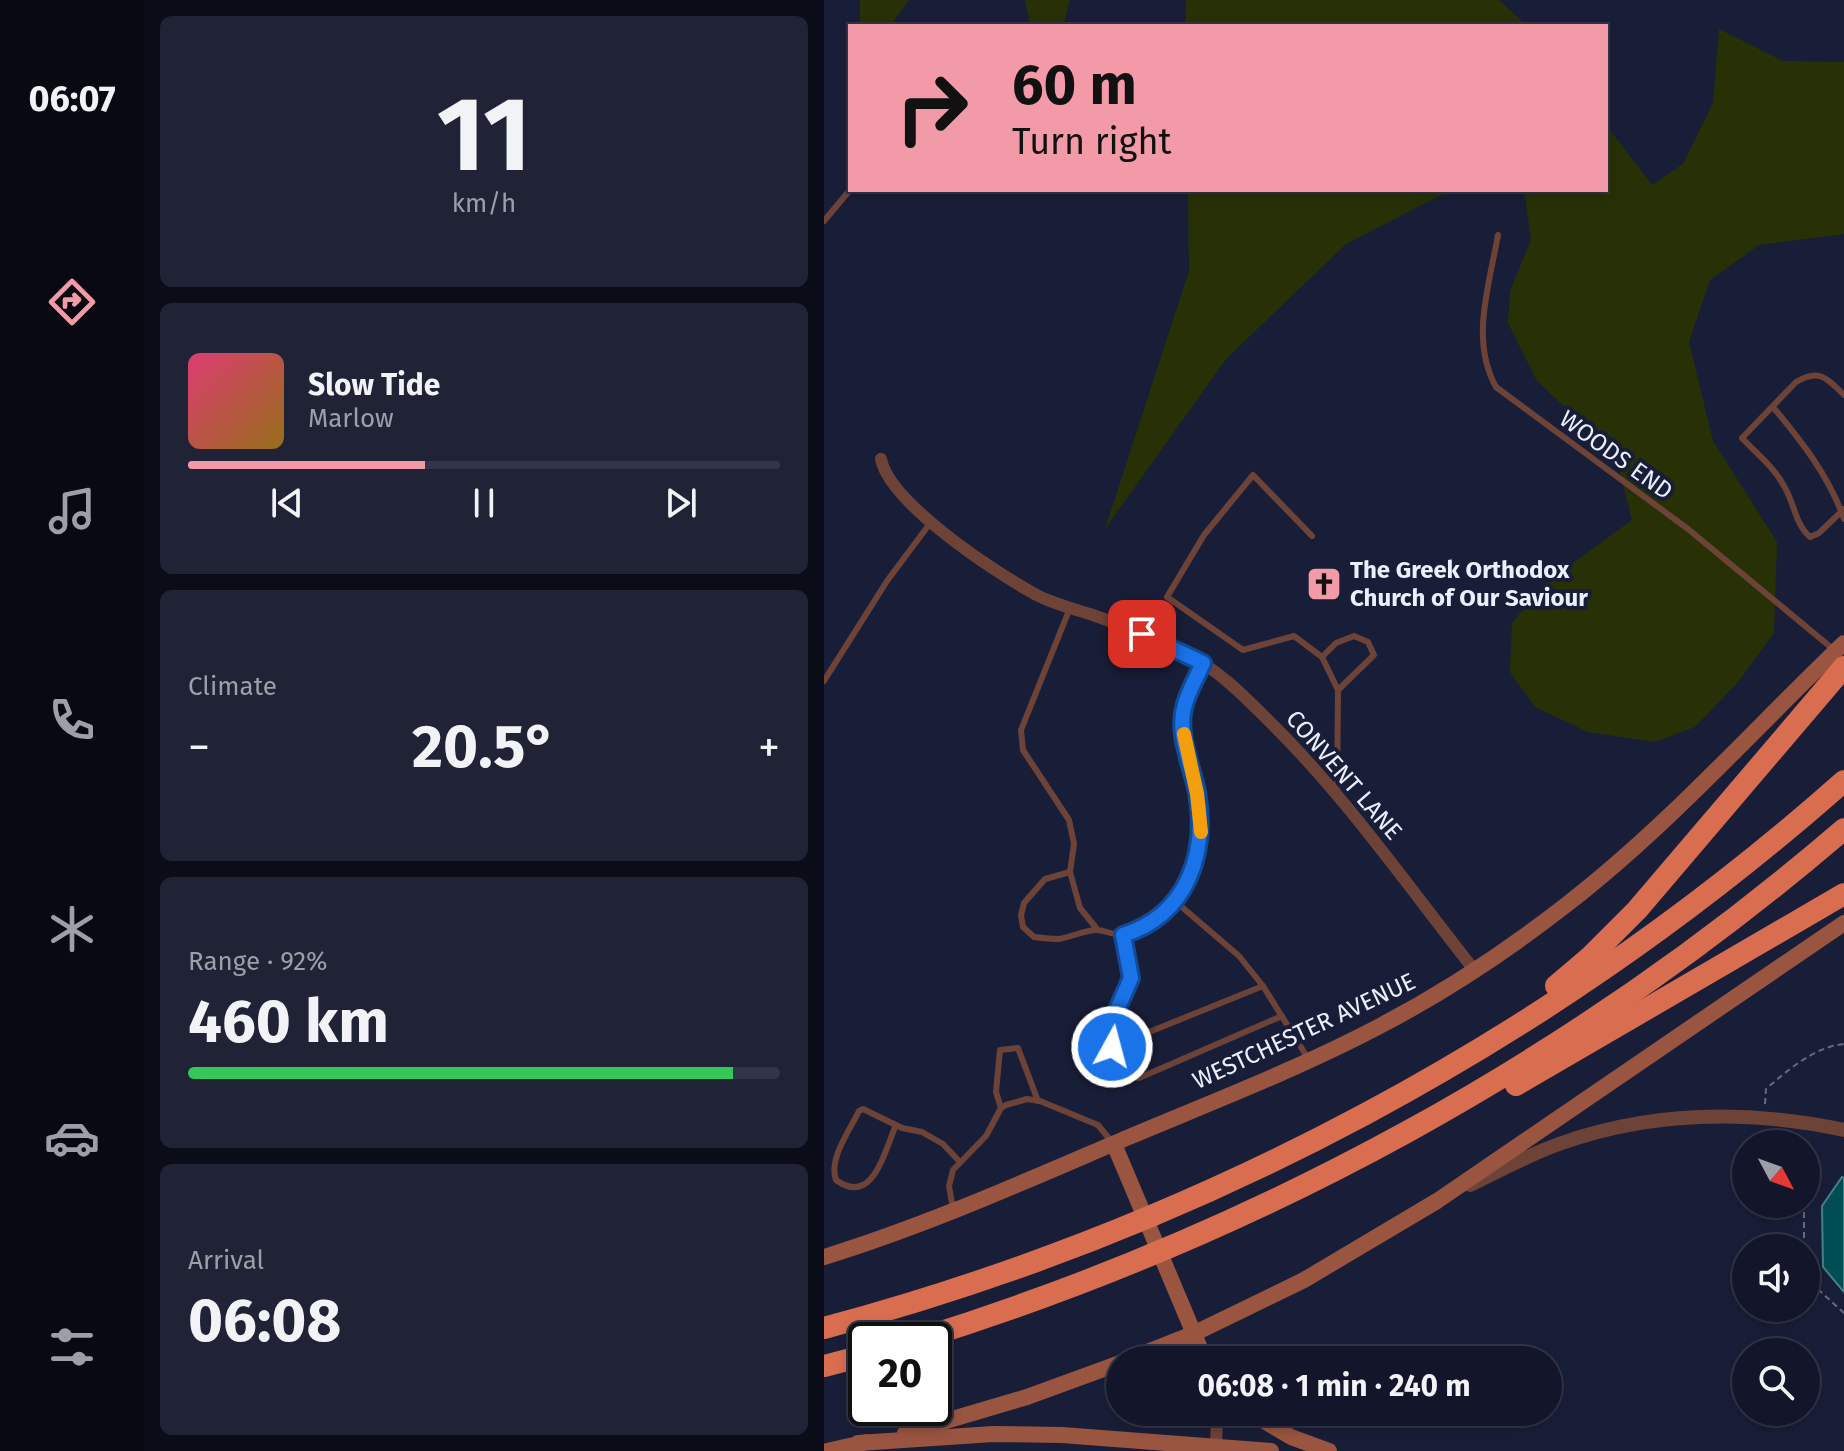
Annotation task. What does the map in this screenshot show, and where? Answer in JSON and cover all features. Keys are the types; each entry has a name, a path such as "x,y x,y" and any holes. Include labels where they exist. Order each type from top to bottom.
{"highway":[{"path":"1448,1069 1571,974 1607,942 1841,654"},
{"path":"824,1328 1012,1271 1154,1215 1295,1151 1448,1069 1566,995 1679,916 1844,781"},
{"path":"1423,1125 1531,1061 1624,1000 1736,918 1844,829"},
{"path":"952,1328 1059,1292 1152,1256 1301,1188 1423,1125 1544,1071 1844,894"},
{"path":"824,1319 891,1309"},
{"path":"824,1366 848,1360"}],"main road":[{"name":"WESTCHESTER AVENUE","path":"824,1257 953,1211 1309,1061 1389,1021 1475,971 1568,904 1635,847 1841,654"},
{"path":"1163,1346 1304,1280 1437,1201 1844,923"},
{"path":"1114,1144 1199,1346"},
{"path":"827,1451 960,1419 1106,1368"},
{"path":"1273,1426 1291,1437 1329,1451"},
{"path":"858,1443 993,1434 1062,1435 1271,1451"}],"street":[{"name":"CONVENT LANE","path":"881,459 883,473 891,484 931,522 1034,595 1121,625 1203,663 1248,700 1306,758 1337,795 1475,971"},
{"path":"1437,1201 1536,1153 1593,1133 1651,1120 1727,1116 1844,1130"},
{"path":"1216,1449 1217,1426"}],"lane":[{"path":"824,221 848,192"},
{"name":"WOODS END","path":"1498,235 1482,335 1484,361 1496,387 1688,529 1841,654"},
{"path":"1773,407 1811,453 1843,513 1810,537 1800,524 1785,487 1742,438 1796,382 1807,376 1830,380 1844,395"},
{"path":"1312,536 1253,475 1204,535 1167,597 1243,650 1294,636 1322,657 1338,690 1337,795"},
{"path":"824,681 887,581 931,522"},
{"path":"1070,607 1021,730 1023,750 1069,820 1074,844 1070,872 1073,890 1080,908 1097,929 1123,935 1151,923 1176,902 1192,876 1201,833 1197,794 1184,737 1183,709 1203,663"},
{"path":"1322,657 1336,643 1354,636 1368,642 1374,655 1361,671 1338,690"},
{"path":"1070,872 1045,879 1024,903 1021,915 1023,927 1034,937 1059,939 1097,929"},
{"path":"1176,902 1239,956 1263,986 1309,1061"},
{"path":"1123,935 1131,978 1109,1028 1116,1060 1129,1076 1139,1078 1282,1016"},
{"path":"1112,1047 1263,986"},
{"path":"1001,1108 996,1092 1000,1050 1018,1048 1038,1101"},
{"path":"953,1211 949,1186 953,1170 986,1136 1001,1108 1027,1099 1038,1101 1098,1125 1114,1144"},
{"path":"896,1125 873,1179 862,1187 853,1188 836,1180 832,1170 859,1111 863,1109 896,1125 922,1132 943,1144 959,1161"}],"path":[{"path":"1759,1130 1766,1089 1794,1065 1832,1045 1844,1044"},
{"path":"1820,1291 1844,1313"}],"shaded area":[{"path":"860,0 909,0 891,24 860,24"},
{"path":"1025,0 1070,0 1064,24 1030,24"},
{"path":"1186,0 1499,0 1525,24 1185,24"},
{"path":"1719,29 1783,61 1844,62 1844,234 1759,245 1710,280 1689,342 1713,441 1777,542 1774,633 1738,682 1695,727 1655,742 1588,732 1535,707 1510,672 1512,623 1543,585 1632,520 1615,454 1537,381 1508,323 1510,291 1531,240 1524,192 1608,192 1608,128 1652,185 1683,164 1713,103"},
{"path":"1188,192 1462,192 1441,195 1346,244 1226,359 1105,529 1189,271"},
{"path":"1842,1177 1844,1292 1823,1267 1822,1206"}],"slow traffic":[{"path":"1184,734 1197,794 1201,832"}],"place":[{"name":"The Greek Orthodox Church of Our Saviour","path":"1324,584"}],"route":[{"path":"1112,1047 1109,1028 1131,978 1123,935 1151,923 1176,902 1192,876 1201,833 1197,794 1184,737 1183,709 1203,663 1142,634"}]}
